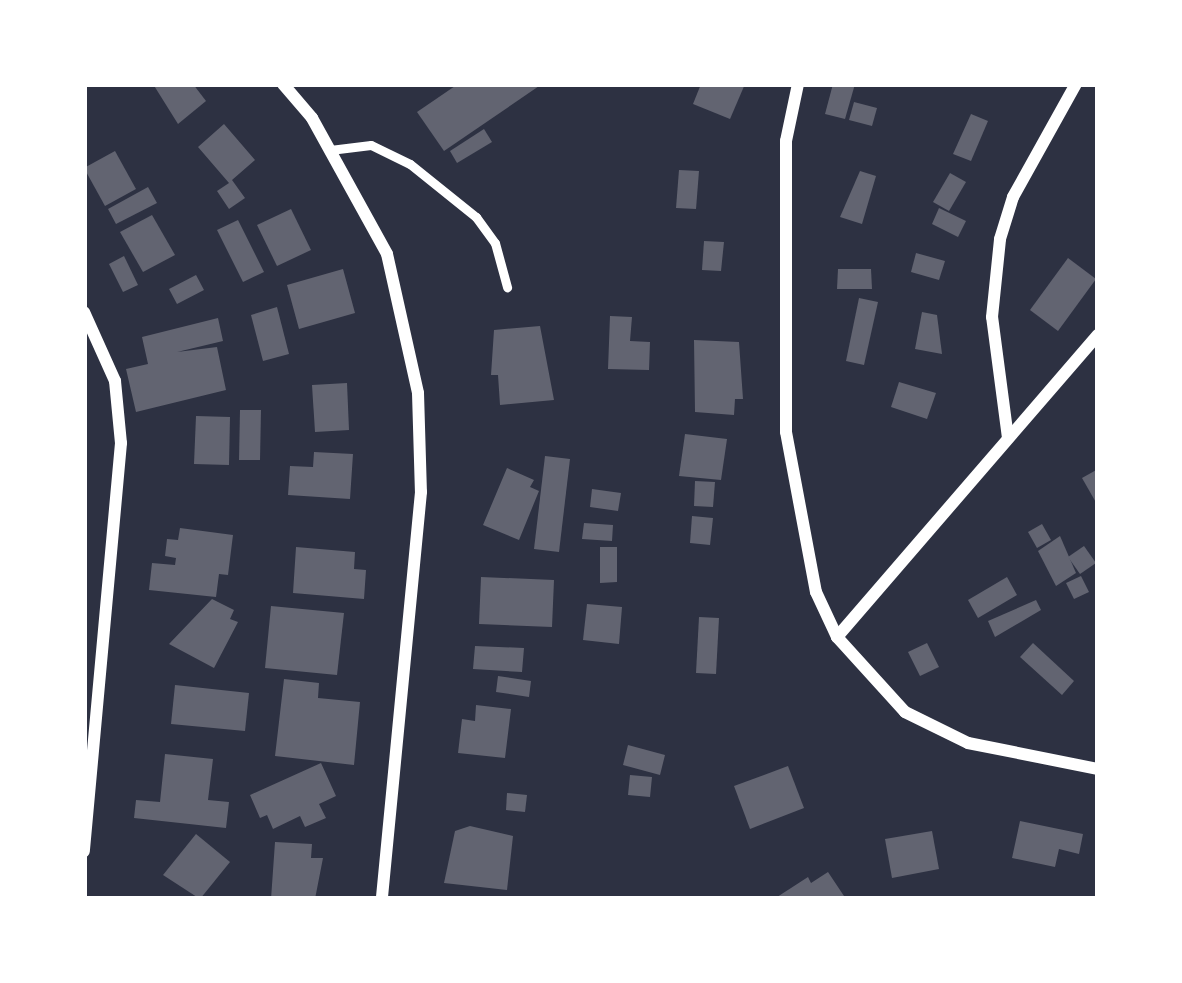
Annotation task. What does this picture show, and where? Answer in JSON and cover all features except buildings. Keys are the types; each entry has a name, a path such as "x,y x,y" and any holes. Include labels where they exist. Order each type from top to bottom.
{"street":[{"path":"284,84 330,150 387,254 422,436 382,899"},
{"path":"798,84 786,141 786,431 806,564 837,637 890,701 942,733 1098,769"},
{"path":"1008,438 992,317 1000,239 1012,197 1076,84"},
{"path":"84,311 115,382 121,443 84,850"},
{"path":"837,637 1098,335"}],"lane":[{"path":"330,150 371,145 410,164 476,217 495,243 507,287"}]}
